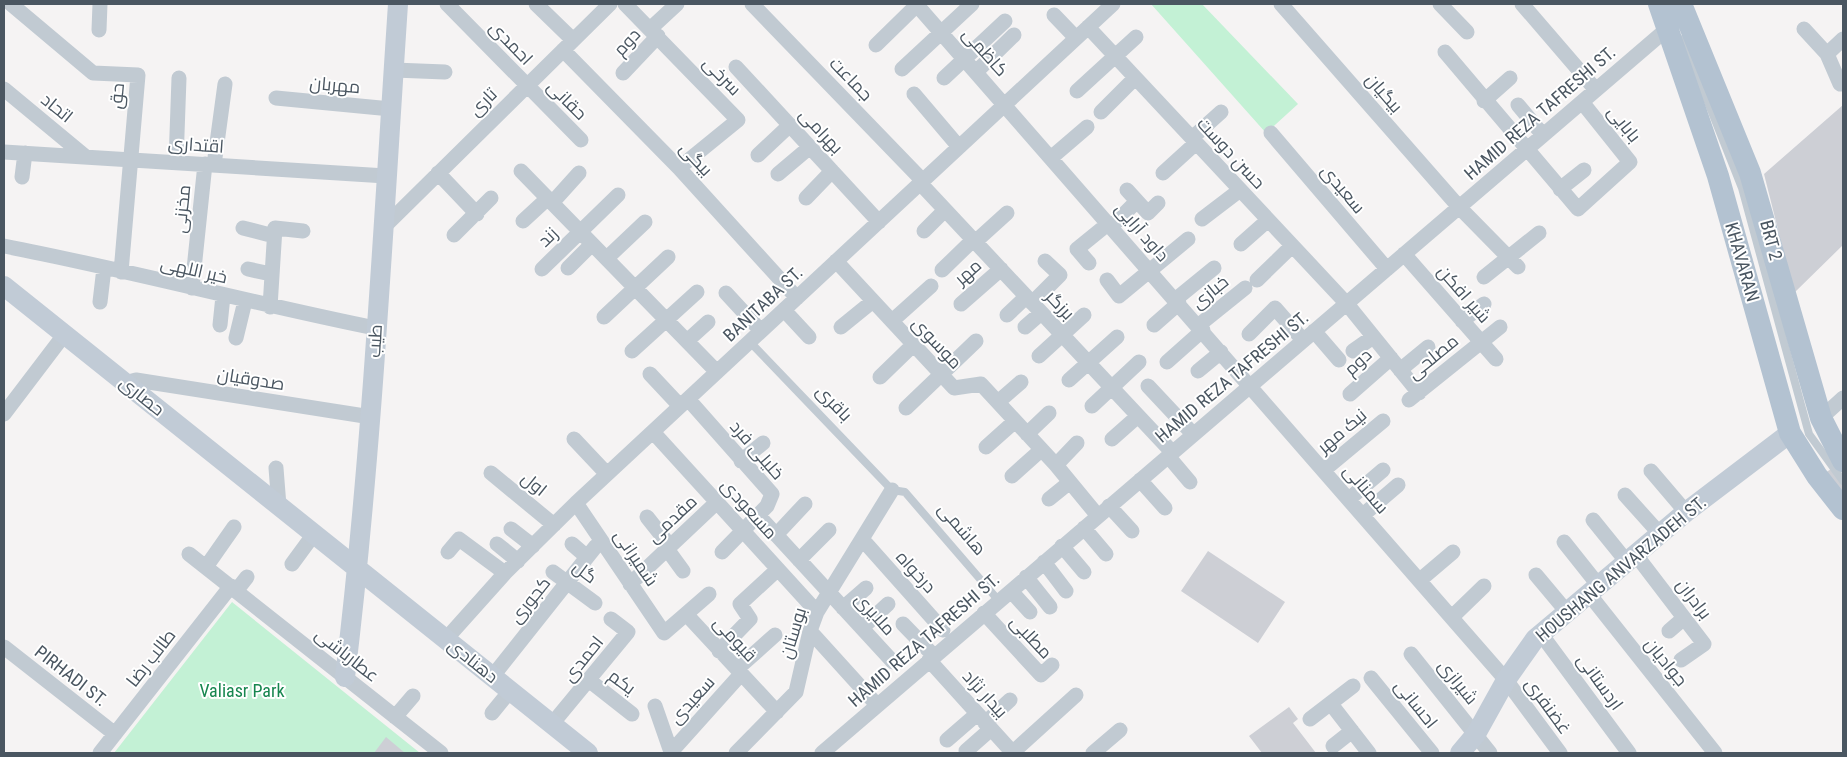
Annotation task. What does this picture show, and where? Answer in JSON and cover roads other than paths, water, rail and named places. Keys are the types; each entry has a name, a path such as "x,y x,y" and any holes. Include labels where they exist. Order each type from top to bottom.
{"main road":[{"name":"طیب","path":"346,677 358,570 371,417 375,328 398,4"},
{"name":"KHAVARAN","path":"1672,16 1686,20 1750,173 1821,418 1843,461"},
{"name":"KHAVARAN","path":"1672,16 1790,433 1817,476 1843,509"},
{"name":"حصاری","path":"4,286 358,570"},
{"name":"HOUSHANG ANVARZADEH ST.","path":"1460,753 1476,734 1506,680 1541,634 1686,512 1790,433"},
{"name":"دهنادی","path":"358,570 588,753"}],"street":[{"name":"حق","path":"11,4 93,73 138,75 121,272"},
{"path":"99,30 100,4"},
{"name":"احمدی","path":"447,4 475,42 526,86"},
{"name":"بیگی","path":"536,4 568,45 797,298"},
{"name":"تاری","path":"382,228 610,4"},
{"name":"سرخی","path":"625,4 738,120 678,168"},
{"path":"654,32 677,4"},
{"name":"جماعت","path":"752,4 921,182"},
{"path":"876,45 917,4"},
{"name":"کاظمی","path":"917,4 1006,104"},
{"path":"902,69 972,4"},
{"name":"بیگیان","path":"1280,4 1459,206 1513,262"},
{"path":"1440,4 1467,32"},
{"path":"1522,4 1596,90"},
{"name":"BANITABA ST.","path":"446,639 505,573 576,503 1088,27 1105,6"},
{"path":"1054,15 1076,38"},
{"name":"HAMID REZA TAFRESHI ST.","path":"822,753 1596,90 1672,16"},
{"path":"944,78 1005,21"},
{"name":"حسن دوست","path":"1088,27 1347,304 1395,364 1414,397"},
{"path":"1804,28 1827,54 1840,84"},
{"name":"دوم","path":"623,73 654,32"},
{"path":"977,72 1014,35"},
{"path":"1077,91 1136,37"},
{"path":"1827,54 1843,40"},
{"path":"1446,52 1484,101 1560,189 1584,170"},
{"name":"بهرامی","path":"736,67 879,222"},
{"path":"394,70 445,72"},
{"path":"176,162 179,78"},
{"path":"1101,112 1135,78"},
{"path":"1484,101 1510,78"},
{"name":"مخزنی","path":"192,288 209,164 225,84"},
{"name":"حقانی","path":"526,86 581,140"},
{"name":"اتحاد","path":"4,89 86,157"},
{"path":"914,94 959,147"},
{"name":"مهربان","path":"276,98 391,109"},
{"name":"بابایی","path":"1560,189 1578,209 1630,162 1582,102"},
{"name":"داود آرایی","path":"1006,104 1251,386"},
{"path":"1518,105 1543,134"},
{"path":"1162,174 1222,112"},
{"path":"758,155 790,125"},
{"path":"1052,157 1087,127"},
{"name":"سعیدی","path":"1271,133 1387,269"},
{"path":"778,174 810,147"},
{"name":"اقتداری","path":"4,152 386,176"},
{"path":"22,177 25,153"},
{"path":"521,171 591,245 607,258 717,372"},
{"path":"806,198 832,171"},
{"path":"438,173 477,214"},
{"path":"523,221 550,201 579,173"},
{"name":"برزگر","path":"921,182 1138,416 1170,454 1190,482"},
{"path":"1202,219 1240,190"},
{"path":"1089,263 1077,249 1110,224 1133,194 1148,212 1158,203"},
{"name":"زند","path":"542,269 618,195"},
{"path":"454,235 491,198"},
{"path":"924,231 945,210"},
{"path":"942,270 1007,213"},
{"path":"1240,244 1268,220"},
{"path":"607,258 645,222"},
{"path":"243,228 274,232 303,232"},
{"path":"270,307 274,232"},
{"path":"1484,277 1513,262 1538,233"},
{"path":"1107,280 1118,296 1188,239"},
{"path":"568,268 591,245"},
{"name":"خیر اللهی","path":"4,246 270,307 375,328"},
{"name":"خبازی","path":"1167,362 1201,328 1292,246"},
{"name":"شیر افکن","path":"1404,254 1496,359"},
{"path":"604,317 668,257"},
{"name":"موسوی","path":"836,261 954,388 981,384 1070,482 1104,511 1132,531"},
{"path":"1025,327 1033,304 1060,275 1045,261"},
{"path":"100,302 104,268"},
{"path":"1154,325 1214,268"},
{"path":"248,269 272,274"},
{"name":"مهر","path":"960,304 1000,269"},
{"path":"892,321 931,286"},
{"path":"632,351 697,292"},
{"path":"726,293 755,336"},
{"path":"220,325 223,296"},
{"path":"841,327 873,300"},
{"path":"236,338 245,301"},
{"path":"1006,315 1033,304"},
{"path":"1462,321 1484,304"},
{"path":"1249,334 1275,308 1339,360"},
{"path":"784,310 809,337"},
{"path":"1039,356 1084,315"},
{"path":"687,341 708,322"},
{"path":"1481,342 1500,327"},
{"path":"4,414 64,335"},
{"path":"1353,350 1373,336"},
{"path":"1069,380 1117,337"},
{"path":"906,408 976,341"},
{"name":"مصلحی","path":"1414,397 1481,342"},
{"path":"880,377 914,345"},
{"name":"دوم","path":"1350,394 1395,364 1428,346"},
{"path":"1198,371 1221,352"},
{"path":"1092,406 1139,362"},
{"name":"خلیلی فرد","path":"650,374 684,403 772,494 771,501 758,515"},
{"name":"صدوقیان","path":"125,383 136,380 371,417"},
{"path":"998,402 1020,382"},
{"path":"1148,386 1193,434"},
{"name":"سمنانی","path":"1251,386 1506,680"},
{"path":"1821,418 1843,398"},
{"path":"1027,434 1049,413"},
{"path":"1112,439 1138,416"},
{"path":"986,446 1015,421"},
{"name":"نیک مهر","path":"1324,470 1383,421"},
{"name":"مسعودی","path":"653,432 817,612"},
{"path":"574,439 607,474"},
{"path":"741,461 764,443"},
{"path":"1056,465 1077,443"},
{"path":"1012,476 1041,450"},
{"path":"276,468 280,506"},
{"path":"1349,498 1383,470"},
{"path":"1651,471 1686,512"},
{"name":"اول","path":"491,473 554,525"},
{"path":"1140,480 1165,508"},
{"path":"1049,498 1070,482"},
{"path":"1363,515 1398,485"},
{"name":"بوستان","path":"736,753 796,692 810,631 817,612 892,490"},
{"path":"1626,495 1660,534"},
{"name":"مقدمی","path":"630,584 717,502"},
{"name":"شمیرانی","path":"576,503 664,633"},
{"path":"776,535 805,504"},
{"path":"722,552 758,515 829,592"},
{"path":"647,517 683,571"},
{"name":"برادران","path":"1593,520 1632,559 1684,618 1704,644 1681,660"},
{"path":"206,567 234,527"},
{"path":"1084,528 1106,554"},
{"path":"511,530 533,546"},
{"path":"799,560 829,530"},
{"path":"292,564 314,534"},
{"name":"درخواه","path":"862,538 943,630"},
{"path":"448,552 459,539 505,573"},
{"name":"جوادیان","path":"1564,542 1594,590 1715,753"},
{"path":"497,544 518,561"},
{"name":"کجوری","path":"492,676 544,601 567,582 592,552 572,544"},
{"path":"1062,546 1084,572"},
{"path":"1420,580 1453,552"},
{"name":"عطارباشی","path":"189,554 441,753"},
{"path":"1044,562 1066,591"},
{"path":"719,650 750,619 740,604 778,569"},
{"name":"گل","path":"553,572 595,603"},
{"path":"1536,575 1567,612"},
{"name":"طالب رضا","path":"100,753 233,589 248,577"},
{"path":"1026,578 1050,607"},
{"path":"1452,617 1484,586"},
{"path":"843,608 866,588"},
{"path":"1011,591 1030,612"},
{"name":"ملایری","path":"829,592 893,662"},
{"path":"686,614 708,594"},
{"path":"862,628 888,604"},
{"name":"مطلبی","path":"984,613 1041,675 1052,665"},
{"name":"قیومی","path":"664,633 686,614 777,712"},
{"path":"1669,631 1684,618"},
{"name":"احمدی","path":"552,724 590,681 628,632 611,619"},
{"name":"بیدار نژاد","path":"903,624 1012,753"},
{"path":"810,631 877,705"},
{"name":"اردستانی","path":"1541,634 1629,753"},
{"name":"سعیدی","path":"672,753 739,671 775,635"},
{"name":"PIRHADI ST.","path":"4,646 115,734"},
{"name":"شیرازی","path":"1411,654 1476,734"},
{"name":"احسانی","path":"1371,678 1432,753"},
{"name":"غضنفری","path":"1506,680 1560,753"},
{"name":"یکم","path":"590,681 632,714"},
{"path":"1310,720 1352,686"},
{"path":"492,712 510,691"},
{"path":"1012,753 1076,695"},
{"path":"395,717 413,696"},
{"path":"947,740 984,722 1010,700"},
{"path":"1331,704 1369,753"},
{"path":"655,706 672,753"},
{"path":"966,750 984,722"},
{"path":"1093,753 1120,730"},
{"path":"1333,746 1352,731"},
{"path":"1476,734 1490,753"}],"lane":[{"name":"BRT 2","path":"1672,4 1672,16 1742,188 1809,434 1843,481"},
{"name":"باقری","path":"755,336 892,490"},
{"name":"هاشمی","path":"892,490 904,492 999,601"}],"park label":[{"name":"Valiasr Park","path":"242,691"}]}
